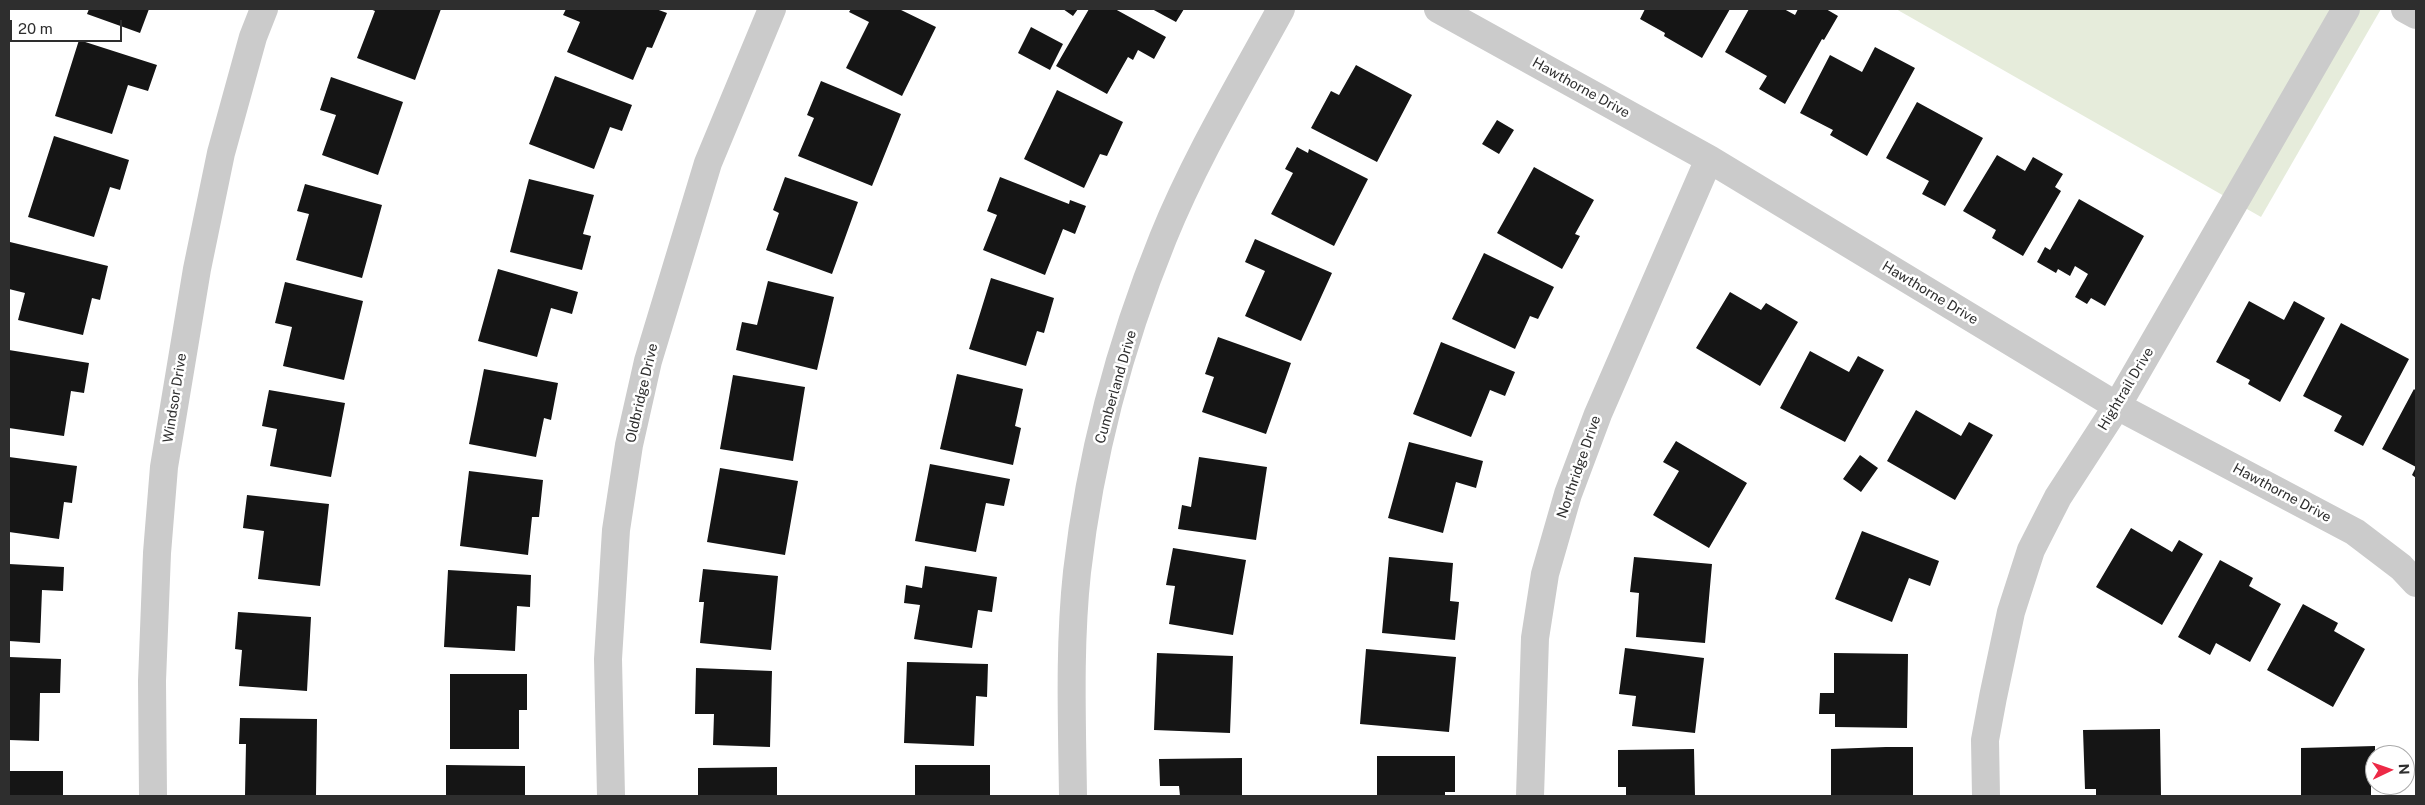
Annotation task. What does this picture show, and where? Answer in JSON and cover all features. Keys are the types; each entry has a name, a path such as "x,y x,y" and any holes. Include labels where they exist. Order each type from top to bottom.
{"street":[{"name":"Windsor Drive","path":"153,796 152,681 157,552 164,467 197,269 219,163 253,37 264,9"},
{"name":"Oldbridge Drive","path":"611,796 608,659 616,530 629,445 648,361 708,163 772,9"},
{"name":"Cumberland Drive","path":"1072,796 1072,665 1077,572 1094,465 1121,360 1163,238 1199,160 1281,9"},
{"name":"Hawthorne Drive","path":"1438,9 1709,158 2117,406 2355,532 2401,567 2416,583"},
{"name":"Hightrail Drive","path":"1986,796 1985,740 1991,706 2011,612 2031,550 2058,497 2117,406 2346,9"},
{"path":"2405,9 2416,15"},
{"name":"Northridge Drive","path":"1530,796 1535,638 1545,574 1568,494 1598,414 1709,158"}],"green space":[{"path":"1896,9 2381,9 2261,217"}],"building":[{"path":"89,9 149,9 140,33 87,14"},
{"path":"370,9 441,9 415,80 357,58 375,11"},
{"path":"566,9 656,9 667,13 652,48 647,47 633,80 567,52 580,22 563,15"},
{"path":"851,9 899,9 936,27 902,96 846,68 869,22 849,12"},
{"path":"1063,9 1078,9 1073,16"},
{"path":"1089,9 1115,9 1166,37 1154,59 1138,50 1133,60 1128,57 1107,94 1056,66"},
{"path":"1152,9 1184,9 1176,22"},
{"path":"1645,9 1730,9 1702,58 1664,36 1665,33 1640,19"},
{"path":"1749,9 1784,9 1795,15 1798,9 1826,9 1838,16 1824,40 1822,39 1785,104 1759,89 1767,76 1725,52"},
{"path":"1031,27 1063,44 1050,70 1018,53"},
{"path":"79,40 157,65 148,91 128,85 112,134 55,116"},
{"path":"1875,47 1915,68 1867,156 1830,135 1833,130 1800,113 1830,55 1862,72"},
{"path":"1356,65 1412,95 1377,162 1311,128 1331,91 1339,95"},
{"path":"555,76 632,105 622,131 610,127 594,169 529,144"},
{"path":"331,77 403,102 378,175 322,155 336,115 320,110"},
{"path":"821,81 901,114 872,186 798,156 814,118 807,115"},
{"path":"1057,90 1123,122 1107,156 1100,154 1084,188 1024,159"},
{"path":"1917,102 1983,138 1945,206 1922,194 1929,181 1886,158"},
{"path":"1497,120 1514,130 1499,154 1482,144"},
{"path":"54,136 129,160 120,190 110,187 94,237 28,217"},
{"path":"1297,147 1308,153 1309,149 1368,179 1334,246 1271,214 1293,173 1285,169"},
{"path":"1997,155 2025,171 2033,157 2063,174 2055,187 2061,191 2023,256 1992,238 1996,230 1963,211"},
{"path":"1534,167 1594,200 1575,234 1580,236 1562,269 1497,233"},
{"path":"785,177 858,202 832,274 766,250 779,213 773,210"},
{"path":"1000,177 1069,204 1070,200 1086,206 1075,234 1063,229 1045,275 983,250 997,215 987,211"},
{"path":"529,179 594,195 583,234 591,236 582,270 510,252"},
{"path":"305,184 382,205 362,278 296,260 309,214 297,211"},
{"path":"2079,199 2144,236 2105,306 2091,298 2087,304 2075,297 2088,274 2075,266 2070,276 2058,269 2056,273 2037,262 2045,247 2050,250"},
{"path":"1255,239 1332,273 1301,341 1245,316 1265,271 1245,262"},
{"path":"10,242 108,266 100,300 92,298 83,335 18,320 25,293 9,289"},
{"path":"1484,253 1554,287 1538,319 1530,316 1515,349 1452,319"},
{"path":"498,269 578,292 572,314 551,308 537,357 478,341"},
{"path":"991,278 1054,298 1044,333 1037,331 1026,366 969,349"},
{"path":"768,281 834,297 817,370 736,350 742,322 757,325"},
{"path":"285,282 363,301 344,380 283,366 292,327 275,323"},
{"path":"1730,292 1761,310 1766,303 1798,322 1760,386 1696,348"},
{"path":"2249,301 2284,320 2294,301 2325,318 2280,402 2248,384 2250,380 2216,362"},
{"path":"2341,323 2409,359 2363,446 2334,431 2342,416 2303,396"},
{"path":"1218,337 1291,363 1266,434 1202,412 1214,377 1205,374"},
{"path":"1441,342 1515,372 1505,396 1490,390 1471,437 1413,414"},
{"path":"9,350 89,363 84,393 71,391 64,436 9,428"},
{"path":"1810,351 1849,372 1858,356 1884,370 1845,442 1780,408"},
{"path":"484,369 558,383 551,420 544,418 536,457 469,444"},
{"path":"957,374 1023,389 1015,426 1021,428 1013,465 940,449"},
{"path":"733,375 805,387 793,461 720,449"},
{"path":"2414,389 2416,391 2416,467 2382,449"},
{"path":"269,390 345,403 331,477 270,466 277,429 262,426"},
{"path":"1916,410 1961,436 1969,422 1993,435 1955,500 1887,461"},
{"path":"1676,441 1747,483 1709,548 1653,515 1679,471 1663,462"},
{"path":"1409,442 1483,461 1476,488 1456,482 1443,533 1388,518"},
{"path":"1860,455 1878,468 1861,492 1843,479"},
{"path":"9,457 77,466 72,503 64,502 59,539 9,532"},
{"path":"1199,457 1267,467 1256,540 1178,529 1182,505 1191,507"},
{"path":"930,464 1010,479 1004,506 986,503 976,552 915,541"},
{"path":"2416,467 2416,478 2412,475"},
{"path":"720,468 798,481 785,555 707,542"},
{"path":"469,471 543,480 539,517 532,517 528,555 460,546"},
{"path":"247,495 329,504 320,586 258,579 264,531 243,528"},
{"path":"2131,528 2172,552 2179,540 2203,554 2162,625 2096,587"},
{"path":"1862,531 1939,561 1930,586 1909,578 1892,622 1835,599"},
{"path":"1173,548 1246,560 1233,635 1169,624 1175,586 1166,585"},
{"path":"1389,557 1453,563 1450,601 1459,602 1455,640 1382,633"},
{"path":"1634,557 1712,564 1705,643 1636,637 1639,593 1630,592"},
{"path":"2220,560 2253,578 2249,586 2281,604 2250,662 2216,643 2210,655 2178,637"},
{"path":"9,564 64,567 63,591 42,590 40,643 9,641"},
{"path":"925,566 997,577 992,612 978,610 972,648 914,639 920,605 904,603 906,585 922,588"},
{"path":"703,569 778,576 771,650 700,643 704,602 699,602"},
{"path":"448,570 531,575 530,607 517,606 515,651 444,647"},
{"path":"2303,604 2338,623 2334,631 2365,649 2333,707 2267,670"},
{"path":"238,612 311,617 307,691 239,686 242,650 235,649"},
{"path":"1625,648 1704,658 1695,733 1632,726 1636,696 1619,694"},
{"path":"1366,649 1456,657 1449,732 1360,724"},
{"path":"1157,653 1233,656 1230,733 1154,730"},
{"path":"1834,653 1908,654 1907,728 1835,727 1835,714 1819,714 1820,693 1834,693"},
{"path":"9,657 61,659 60,693 40,693 39,741 9,740"},
{"path":"907,662 988,664 987,697 976,696 974,746 904,743"},
{"path":"696,668 772,671 770,747 713,745 714,714 695,714"},
{"path":"450,674 527,674 527,710 519,710 519,749 450,749"},
{"path":"240,718 317,719 316,796 245,795 246,744 239,744"},
{"path":"2160,729 2161,796 2096,796 2096,789 2085,789 2083,730"},
{"path":"2365,746 2365,795 2371,796 2301,796 2301,748"},
{"path":"1913,747 1913,796 1831,796 1831,749"},
{"path":"1694,749 1695,796 1626,796 1626,787 1618,787 1618,750"},
{"path":"1377,756 1455,756 1455,792 1445,792 1445,796 1377,796"},
{"path":"1242,758 1242,796 1180,796 1179,786 1160,786 1159,759"},
{"path":"446,765 525,766 525,795 446,796"},
{"path":"915,765 990,765 990,796 915,796"},
{"path":"777,767 777,796 698,796 698,768"},
{"path":"9,771 63,771 63,796 9,796"}]}
